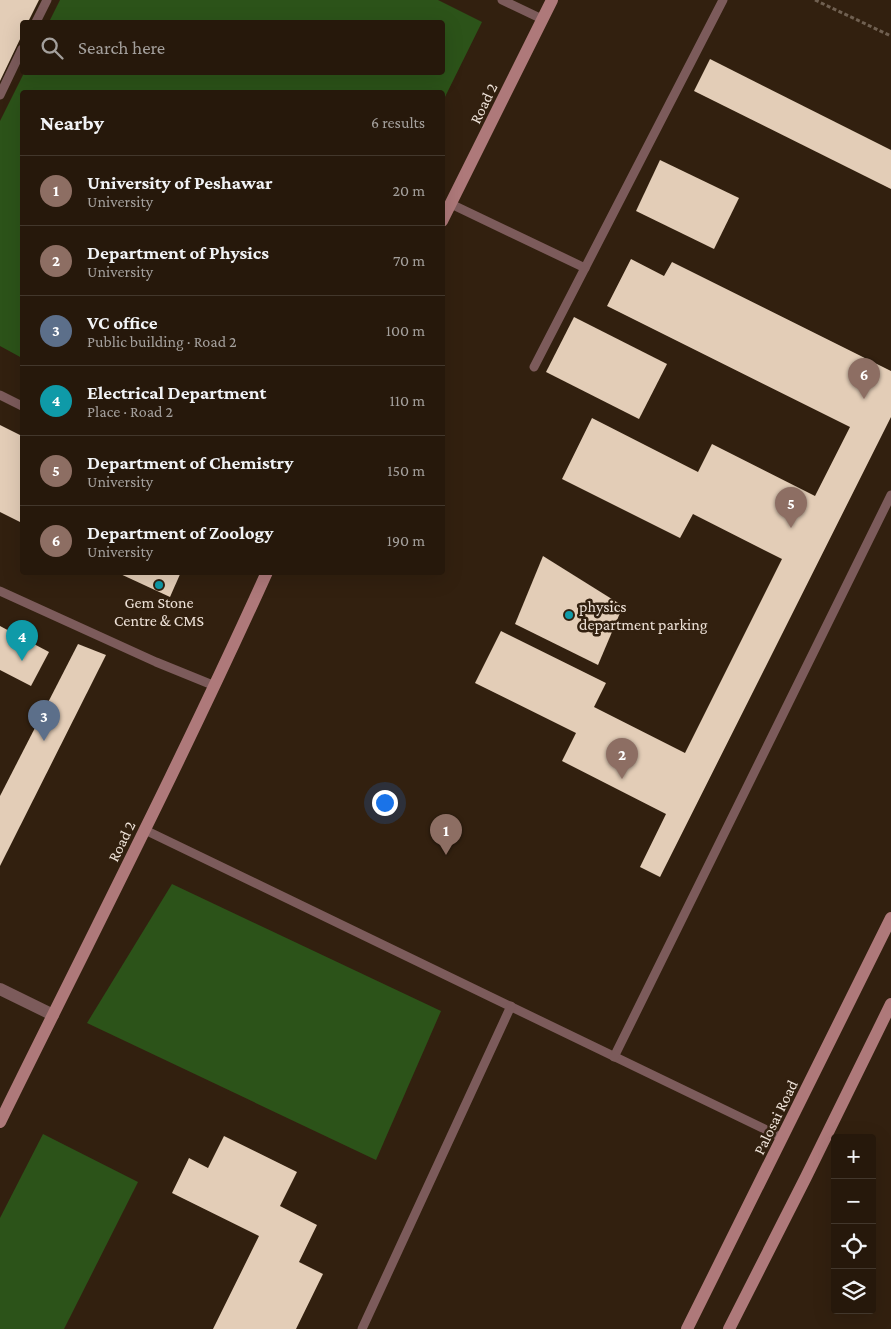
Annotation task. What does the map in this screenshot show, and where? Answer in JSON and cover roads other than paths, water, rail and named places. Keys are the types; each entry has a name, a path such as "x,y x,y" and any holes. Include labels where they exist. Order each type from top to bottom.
{"street":[{"name":"Road 2","path":"445,215 552,0"},
{"name":"Road 2","path":"0,1122 145,830 267,575"},
{"name":"Palosai Road","path":"686,1329 783,1138 891,918"},
{"path":"0,989 53,1015"},
{"path":"728,1329 806,1177 891,1004"}],"lane":[{"path":"37,20 47,0"},
{"path":"502,0 542,19"},
{"path":"534,367 722,0"},
{"path":"0,94 20,53"},
{"path":"451,204 585,268"},
{"path":"0,395 20,405"},
{"path":"614,1057 891,495"},
{"path":"0,591 147,658 215,686"},
{"path":"145,830 783,1138"},
{"path":"362,1329 511,1006"}],"place":[{"name":"Department of Zoology","path":"864,399"},
{"name":"Department of Chemistry","path":"791,528"},
{"name":"Gem Stone Centre & CMS","path":"159,585"},
{"name":"physics department parking","path":"569,615"},
{"name":"Electrical Department","path":"22,661"},
{"name":"VC office","path":"44,741"},
{"name":"Department of Physics","path":"622,779"},
{"name":"University of Peshawar","path":"446,855"}]}
